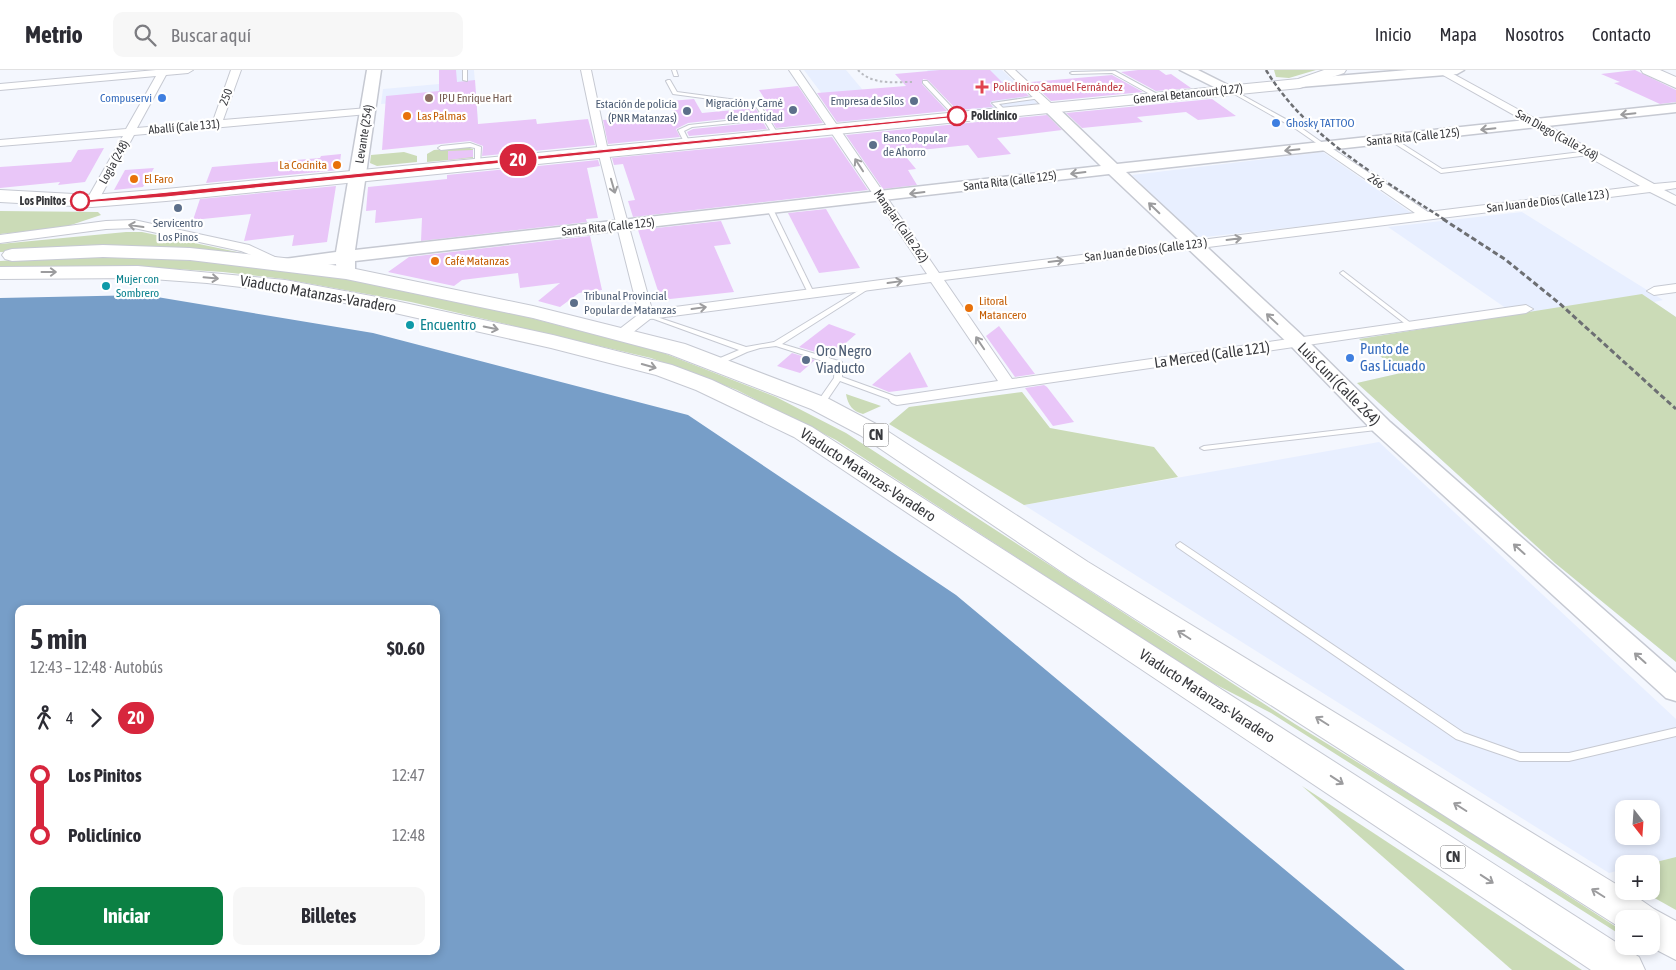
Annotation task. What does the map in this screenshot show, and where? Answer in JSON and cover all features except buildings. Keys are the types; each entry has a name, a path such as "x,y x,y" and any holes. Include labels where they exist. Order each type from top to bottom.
{"main road":[{"name":"General Betancourt (127)","path":"0,196 92,202 1004,112 1045,102 1159,97 1300,83 1339,70"},
{"path":"1648,70 1676,83"},
{"name":"Viaducto Matanzas-Varadero","path":"0,256 126,252 190,254 284,264 346,265 677,349 820,404 869,430 1078,569 1625,910"},
{"name":"Viaducto Matanzas-Varadero","path":"0,273 138,272 285,286 377,303 628,359 704,385 803,432 1625,970"},
{"path":"1660,932 1676,942"}],"street":[{"path":"0,86 188,70"},
{"name":"250","path":"217,124 236,70"},
{"name":"Levante (254)","path":"346,265 374,70"},
{"path":"586,70 603,151 646,314 622,334"},
{"name":"Manglar (Calle 262)","path":"794,70 936,276 1007,383"},
{"name":"Luis Cuní (Calle 264)","path":"1010,70 1191,244 1299,343 1382,427 1676,690"},
{"path":"1187,70 1231,90"},
{"path":"1300,83 1457,70"},
{"name":"Logia (248)","path":"92,202 163,71"},
{"name":"San Diego (Calle 268)","path":"1440,71 1676,201"},
{"name":"Santa Rita (Calle 125)","path":"346,265 624,226 1113,169 1676,108"},
{"name":"Aballí (Cale 131)","path":"0,144 368,111"},
{"name":"266","path":"1324,146 1427,216"},
{"name":"San Juan de Díos (Calle 123 )","path":"646,314 1191,244 1676,185"},
{"path":"0,239 106,225 134,224 245,248 284,264"},
{"path":"1654,291 1676,288"},
{"name":"La Merced (Calle 121)","path":"897,400 1526,309"}],"lane":[{"path":"464,70 465,80"},
{"path":"1072,73 1114,72 1159,97"},
{"path":"668,81 675,93 757,104 775,134"},
{"path":"925,82 957,116"},
{"path":"1231,90 1298,128 1324,146"},
{"path":"687,143 681,130 691,126 766,118"},
{"path":"1391,140 1441,172 1589,153"},
{"path":"441,148 470,145 478,147 478,164"},
{"path":"770,209 811,293"},
{"path":"1343,273 1410,325"},
{"path":"716,363 744,348 776,344 872,285"},
{"path":"646,314 744,348"},
{"path":"776,344 839,364 838,378 820,404"},
{"path":"838,378 897,400"},
{"path":"1204,448 1382,427"},
{"path":"1180,545 1460,736 1520,757 1569,757 1676,732"}],"path":[{"path":"858,70 864,77 872,80 925,82"}],"shaded area":[{"name":"IPU Enrique Hart","path":"439,70 474,70 478,122 434,100 381,104 383,89 439,84"},
{"path":"804,70 846,70 887,119 844,123"},
{"name":"Policlínico Samuel Fernández","path":"927,70 1002,70 1038,104 965,111"},
{"path":"1323,152 1413,214 1196,238 1132,175"},
{"path":"1522,212 1663,300 1654,302 1676,317 1676,662 1555,563 1357,383 1401,373 1359,339 1361,337 1513,313 1388,227"},
{"path":"1379,442 1676,719 1676,857 1660,861 1660,855 1615,855 1615,871 1609,873 1024,505"}],"green space":[{"path":"1274,70 1316,70 1289,78 1276,77"},
{"path":"466,147 473,149 473,158 427,162 427,154 434,150"},
{"path":"404,152 417,156 417,162 377,166 370,163 371,155"},
{"path":"0,211 98,212 101,215 62,228 0,234"},
{"path":"142,232 242,253 171,249 0,252 0,244"},
{"path":"64,257 171,259 246,265 346,279 527,317 661,352 776,397 846,433 1295,724 1442,814 1615,926 1615,931 1271,713 1199,676 836,440 737,390 651,358 411,302 284,279 223,272 144,267 0,268 0,261"},
{"path":"1642,294 1676,317 1676,662 1555,563 1357,383 1401,373 1359,339"},
{"path":"1022,392 1050,428 1154,447 1178,477 1024,505 889,424 909,407"},
{"path":"846,394 881,406 863,414 859,413 851,407"},
{"path":"1302,786 1582,970 1512,970"},
{"path":"1676,857 1676,910 1658,900 1660,900 1660,861"}],"water":[{"path":"145,295 373,333 688,415 956,595 1405,970 0,970 0,298"}],"railway":[{"path":"1266,70 1283,94 1324,136 1371,172 1445,220"},
{"path":"1443,219 1506,260 1559,303 1676,409"}],"bus line":[{"name":"20","path":"80,201 92,202 166,195 957,116"}],"place":[{"name":"Policlínico Samuel Fernández","path":"982,87"},
{"name":"Compuservi","path":"162,98"},
{"name":"IPU Enrique Hart","path":"429,98"},
{"name":"Empresa de Silos","path":"914,101"},
{"name":"Migración y Carné de Identidad","path":"793,110"},
{"name":"Estación de policía (PNR Matanzas)","path":"687,111"},
{"name":"Las Palmas","path":"407,116"},
{"name":"Policlínico","path":"957,116"},
{"name":"Ghosky TATTOO","path":"1276,123"},
{"name":"Banco Popular de Ahorro","path":"873,145"},
{"name":"La Cocinita","path":"337,165"},
{"name":"El Faro","path":"134,179"},
{"name":"Los Pinitos","path":"80,201"},
{"name":"Servicentro Los Pinos","path":"178,208"},
{"name":"Café Matanzas","path":"435,261"},
{"name":"Mujer con Sombrero","path":"106,286"},
{"name":"Tribunal Provincial Popular de Matanzas","path":"574,303"},
{"name":"Litoral Matancero","path":"969,308"},
{"name":"Encuentro","path":"410,325"},
{"name":"Punto de Gas Licuado","path":"1350,358"},
{"name":"Oro Negro Viaducto","path":"806,360"}]}
